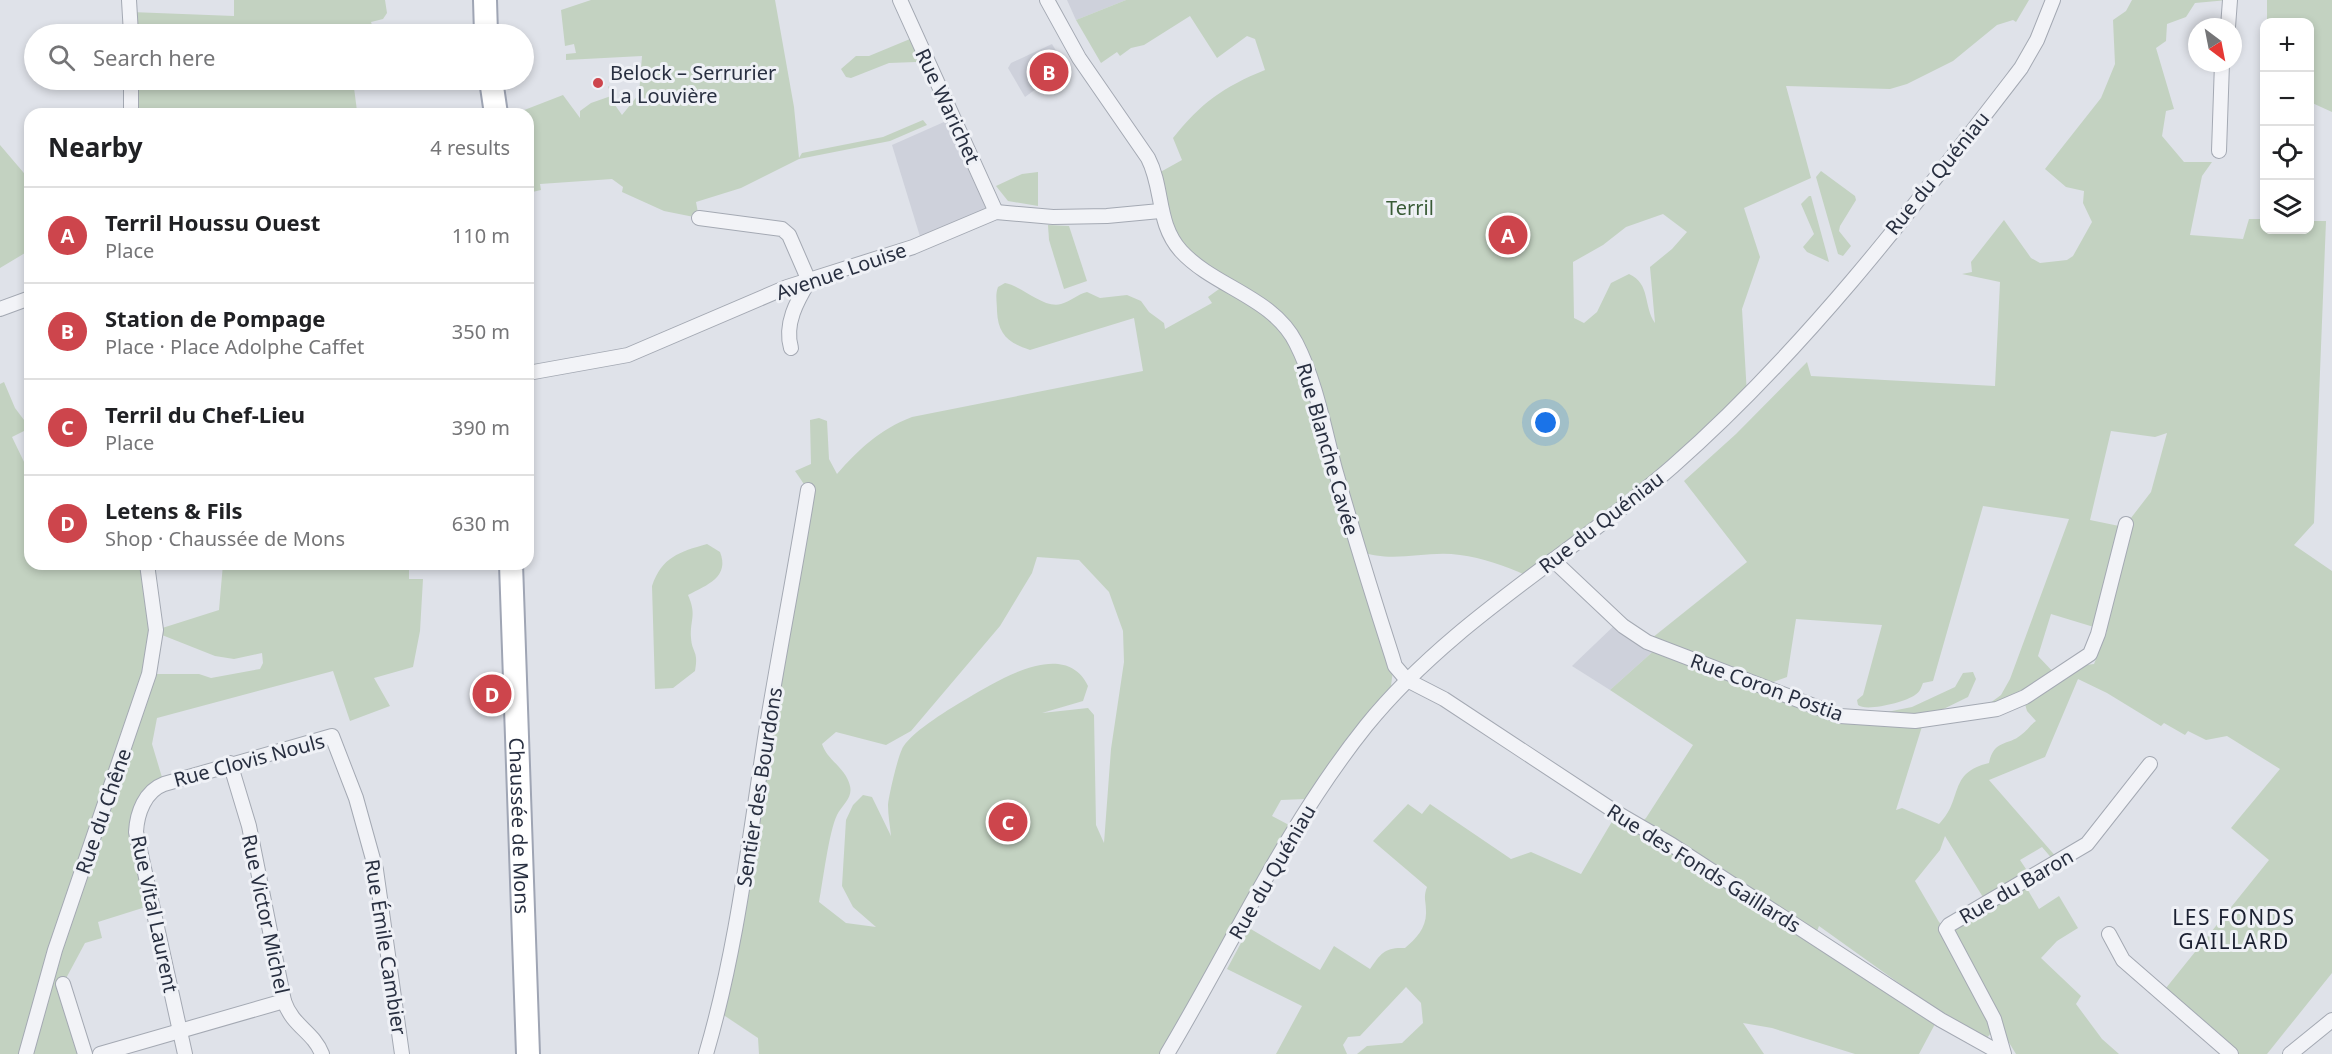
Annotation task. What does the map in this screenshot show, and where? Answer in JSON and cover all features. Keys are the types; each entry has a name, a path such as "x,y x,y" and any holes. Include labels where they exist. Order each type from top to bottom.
{"main road":[{"path":"485,0 486,24"},
{"path":"492,90 495,108"},
{"name":"Chaussée de Mons","path":"511,570 528,1054"}],"street":[{"path":"129,0 130,24"},
{"name":"Rue Warichet","path":"900,0 996,212"},
{"path":"1047,0 1069,44 1148,158 1155,175 1160,211"},
{"name":"Rue du Quéniau","path":"1167,1054 1313,801 1366,726 1407,680 1553,560 1672,467 1790,352 2021,68 2037,40 2054,0"},
{"path":"2229,18 2230,0"},
{"path":"2219,152 2222,72"},
{"path":"130,108 131,90"},
{"name":"Avenue Louise","path":"534,372 628,355 809,280 913,247 996,212 1053,217 1107,216 1160,211"},
{"name":"Rue Blanche Cavée","path":"1160,211 1168,233 1191,261 1273,314 1296,344 1312,384 1358,550 1395,666 1407,680"},
{"path":"699,218 782,229 789,235 809,280 793,309 789,328 791,348"},
{"path":"0,309 24,300"},
{"name":"Sentier des Bourdons","path":"706,1054 718,1012 741,899 766,733 808,490"},
{"name":"Rue Coron Postia","path":"1553,560 1636,637 1840,716 1915,721 1997,709 2025,697 2090,654 2095,644 2126,524"},
{"name":"Rue du Chêne","path":"26,1054 55,950 149,674 156,630 148,570"},
{"name":"Rue des Fonds Gaillards","path":"1407,680 1444,699 1617,813 1672,845 1949,1025 2003,1054"},
{"name":"Rue Clovis Nouls","path":"164,784 327,736 334,739"},
{"name":"Rue Émile Cambier","path":"334,739 356,798 376,870 402,1054"},
{"name":"Rue Victor Michel","path":"230,763 249,826 284,1001 293,1021 317,1043 322,1054"},
{"name":"Rue du Baron","path":"2003,1054 1994,1018 1946,929 2022,880 2087,844 2150,764"},
{"name":"Rue Vital Laurent","path":"164,784 153,790 142,806 136,832 185,1054"},
{"path":"2109,934 2123,960 2231,1054"},
{"path":"63,984 85,1054"},
{"path":"100,1054 284,1001"},
{"path":"2290,1054 2332,1020"}],"shaded area":[{"path":"1067,0 1126,0 1076,20"},
{"path":"1052,44 1066,67 1025,97 1008,68 1011,63"},
{"path":"953,118 996,210 922,243 892,145"},
{"path":"1618,622 1658,647 1610,690 1572,666"}],"green space":[{"path":"234,0 385,0 387,13 383,19 371,22 372,24 131,24 131,12 234,16"},
{"path":"591,0 775,0 794,107 799,158 802,153 883,137 923,120 927,125 890,141 799,159 741,188 696,202 699,218 664,211 622,192 623,187 612,179 540,184 541,190 534,192 534,108 529,108 563,95 580,118 580,111 591,103 611,96 608,86 615,92 615,105 622,115 639,94 642,56 566,60 566,54 576,53 574,44 565,46 561,10"},
{"name":"Terril","path":"1126,0 2029,0 2016,22 2013,20 1997,25 1953,61 1907,84 1890,89 1786,86 1811,178 1744,208 1760,257 1742,309 1747,395 1530,577 1496,563 1460,555 1434,554 1397,557 1372,555 1359,551 1393,670 1391,686 1341,747 1306,799 1281,800 1272,816 1289,825 1198,985 1162,1054 759,1054 758,1038 719,1012 808,490 795,471 811,464 810,420 819,418 827,421 829,459 837,474 871,441 912,417 1143,371 1134,318 1030,350 1010,341 999,326 996,299 998,287 1005,283 1054,305 1065,303 1087,292 1100,298 1127,295 1141,301 1149,312 1164,323 1165,329 1212,303 1208,297 1226,284 1181,251 1155,175 1182,160 1173,138 1193,115 1225,90 1265,70 1255,39 1247,36 1217,58 1190,16 1144,45 1131,48 1120,56 1117,52 1101,63 1076,20","holes":["1663,214 1687,232 1672,249 1650,267 1655,323 1641,283 1629,274 1611,283 1597,312 1584,323 1574,318 1573,262 1603,245 1626,227","1037,557 1079,560 1109,592 1123,631 1124,662 1111,749 1104,843 1096,825 1094,715 1088,708 1042,713 1083,701 1088,686 1078,672 1064,665 1048,664 1031,667 961,702 908,740 899,758 888,805 891,836 872,797 863,795 853,805 846,820 842,886 853,907 876,927 846,923 819,902 834,822 849,798 851,790 845,774 824,750 822,744 836,732 886,745 911,731 1000,626 1032,573"]},
{"path":"2132,0 2228,0 2195,3 2186,17 2167,24 2166,41 2156,48 2174,109 2166,111 2162,136 2184,162 2212,162 2202,176 2190,235 2243,239 2249,219 2260,219 2260,234 2314,234 2314,221 2326,221 2314,523 2294,545 2332,571 2332,973 2267,1054 2231,1054 2162,993 2269,860 2231,828 2280,769 2227,736 2206,740 2188,731 2185,735 2164,723 2161,726 2107,693 2078,679 2045,757 1989,780 2058,859 2054,861 2042,847 2020,860 2030,875 2022,880 2039,909 2059,896 2078,928 2057,941 2041,958 2081,996 2076,1004 2102,1039 2119,1054 2016,1054 2005,1036 1992,1032 1985,1040 1942,1014 1819,926 1812,944 1935,1024 1919,1054 1855,1054 1772,1028 1743,1023 1764,1054 1357,1054 1367,1046 1402,1043 1423,1023 1421,1003 1406,987 1360,1036 1348,1037 1343,1045 1347,1054 1276,1054 1302,1006 1227,969 1249,928 1320,970 1334,946 1370,969 1384,952 1405,948 1417,937 1425,922 1427,887 1373,841 1408,804 1422,814 1430,804 1511,859 1531,852 1581,874 1617,813 1637,826 1646,818 1693,745 1610,690 1658,647 1647,642 1747,562 1684,481 1736,434 1807,362 1811,376 1995,386 2000,282 1962,274 1972,272 1971,262 2004,220 2031,258 2040,263 2067,260 2073,256 2092,222 2083,203 2084,191 2066,187 2045,169 2101,98 2115,64 2113,20 2126,11","holes":["2111,431 2155,437 2167,433 2151,492 2124,527 2090,520","1983,506 2069,519 2010,679 2001,695 1986,706 2025,704 2027,711 2036,721 2016,738 1998,746 1991,755 1989,763 1967,773 1961,780 1947,815 1939,824 1902,808 1896,810 1924,720 1921,720 1968,697 1976,679 1973,672 1963,673 1955,687 1912,707 1887,712 1840,716 1768,684 1787,677 1796,619 1882,625 1863,695 1857,700 1858,705 1862,707 1877,707 1910,698 1917,694 1923,683 1933,681","2051,614 2107,631 2094,664 2078,666 2056,675 2038,656","1945,836 1986,902 1946,929 1939,922 1915,881 1940,850"]},
{"path":"2267,0 2332,0 2332,112 2314,104 2314,18 2267,18"},
{"path":"910,39 919,60 916,62 889,63 851,78 846,77 841,69 856,56 869,56"},
{"path":"131,90 354,90 357,108 131,108"},
{"path":"0,145 24,173 24,254 0,268"},
{"path":"1821,171 1855,196 1856,200 1839,231 1851,246 1843,256 1838,254 1816,177"},
{"path":"1038,172 1038,206 1008,201 996,186 1022,174"},
{"path":"1811,196 1829,262 1807,252 1803,247 1814,234 1801,204"},
{"path":"1048,225 1069,226 1087,281 1064,289 1049,240"},
{"path":"4,382 15,408 24,420 24,431 12,437 24,462 24,570 148,570 156,630 219,610 222,570 409,570 409,579 423,579 420,631 413,667 374,678 390,706 350,721 333,671 157,718 152,744 164,784 137,818 152,905 98,922 102,938 85,943 63,984 85,1054 0,1054 0,384","holes":["162,635 215,656 234,659 262,653 263,663 260,669 211,678 199,674 149,674 155,645"]},
{"path":"707,544 720,552 722,568 709,584 688,595 693,613 691,638 696,656 695,671 673,688 655,689 652,586 666,562 680,553"}],"place":[{"name":"Station de Pompage","path":"1049,72"},
{"name":"Belock – Serrurier La Louvière","path":"598,83"},
{"name":"Terril Houssu Ouest","path":"1508,235"},
{"name":"Letens & Fils","path":"492,694"},
{"name":"Terril du Chef-Lieu","path":"1008,822"}],"district":[{"name":"LES FONDS GAILLARD","path":"2234,929"}]}
